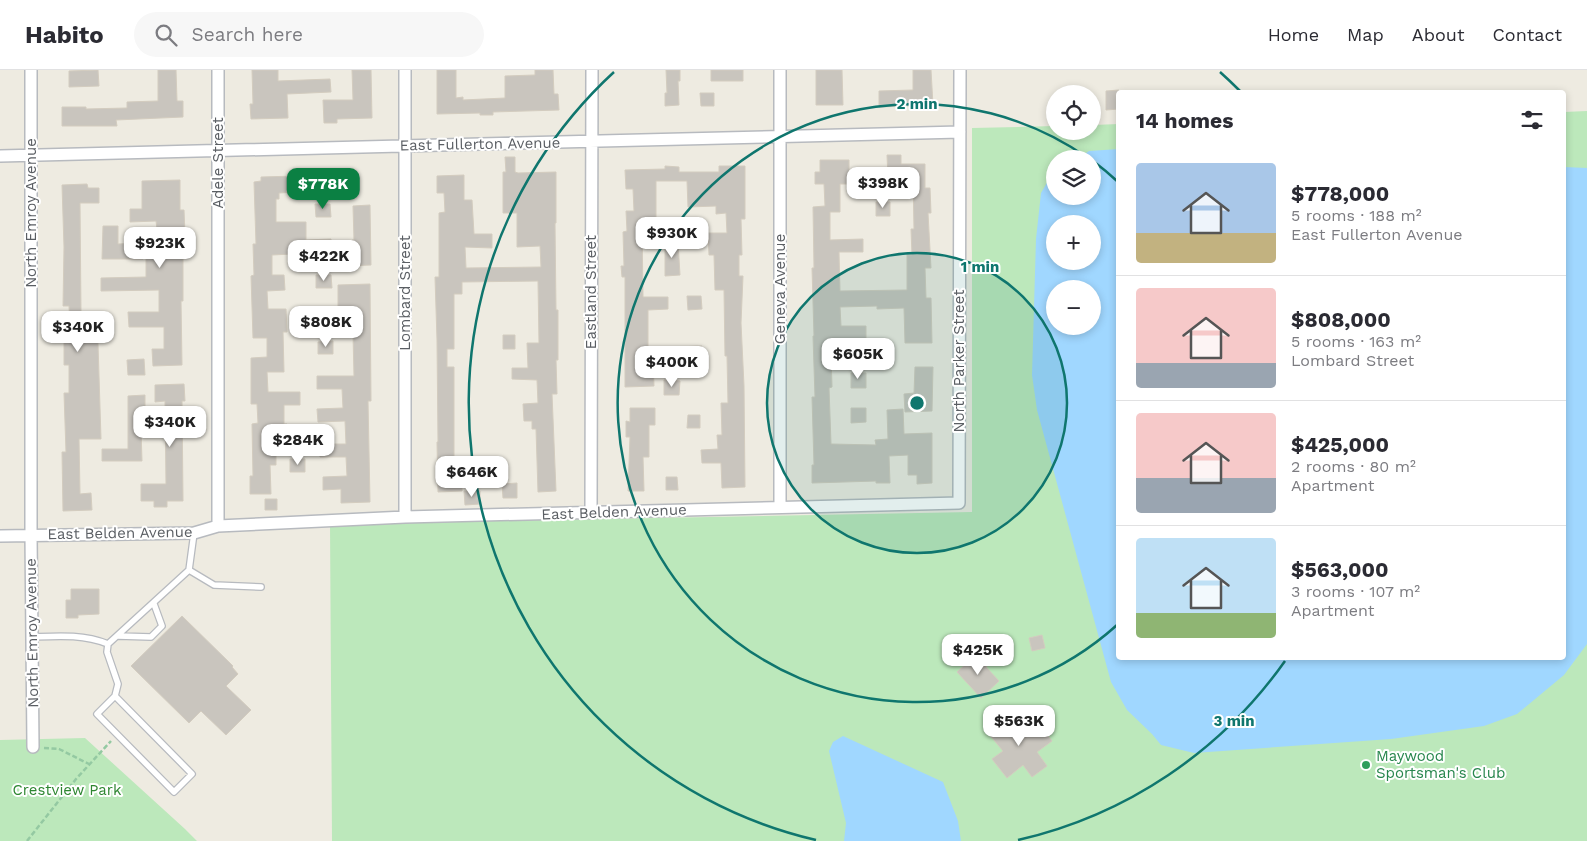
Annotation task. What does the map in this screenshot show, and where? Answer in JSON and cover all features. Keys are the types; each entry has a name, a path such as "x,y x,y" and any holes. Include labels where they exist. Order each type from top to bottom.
{"street":[{"name":"North Emroy Avenue","path":"31,70 33,747"},
{"name":"Adele Street","path":"218,70 218,526"},
{"name":"Lombard Street","path":"405,70 405,517"},
{"name":"Eastland Street","path":"591,513 592,70"},
{"name":"Geneva Avenue","path":"780,70 780,507"},
{"name":"North Parker Street","path":"959,503 960,70"},
{"name":"East Fullerton Avenue","path":"0,156 960,132"},
{"name":"East Belden Avenue","path":"0,536 194,533 218,526 405,517 959,503"}],"lane":[{"path":"115,696 192,774 174,792 97,714 115,696 118,684 106,652 108,644 154,604 188,570 194,533"},
{"path":"188,570 214,585 261,587"},
{"path":"118,636 151,637 162,626 154,604"},
{"path":"32,637 85,637 108,644"}],"path":[{"path":"27,841 90,764 117,735"},
{"path":"33,747 59,749 90,764"}],"green space":[{"path":"1587,111 1587,841 332,841 330,524 972,512 972,128 1046,126 1046,140 1101,140 1101,125 1116,124 1116,660 1566,660 1566,112"},
{"name":"Crestview Park","path":"85,738 197,841 0,841 0,740"}],"water":[{"path":"1116,149 1116,660 1566,660 1566,167 1587,168 1587,644 1564,675 1517,714 1484,726 1391,739 1194,753 1161,745 1127,710 1111,682 1037,410 1032,375 1036,239 1041,193 1046,184 1046,205 1101,205 1101,150"},
{"path":"843,736 943,782 958,821 961,841 844,841 846,823 829,751 833,742"}],"building":[{"path":"98,70 99,86 69,87 69,71"},
{"path":"158,70 176,70 177,101 183,101 183,117 116,120 117,126 62,126 62,107 86,107 86,109 127,108 127,102 158,101"},
{"path":"252,70 278,70 278,81 330,79 331,92 287,94 288,118 251,119 250,104 253,104"},
{"path":"352,70 371,70 372,118 337,119 337,123 324,123 323,100 353,100"},
{"path":"437,70 456,70 456,98 463,97 463,100 505,98 505,76 535,75 535,70 553,70 554,94 558,94 559,110 493,112 493,115 480,115 480,113 437,114"},
{"path":"666,70 680,70 680,81 678,81 679,105 665,106 665,93 667,93"},
{"path":"711,70 743,70 743,81 711,81"},
{"path":"816,70 842,70 843,105 816,105"},
{"path":"913,70 931,70 933,105 879,107 879,91 913,90"},
{"path":"1116,90 1116,109 1106,110 1106,91"},
{"path":"700,93 714,93 714,106 701,106"},
{"path":"887,155 901,155 901,164 925,164 925,188 930,188 931,213 928,213 931,268 925,268 926,298 931,298 932,343 905,343 904,308 877,309 877,306 840,307 841,326 866,326 866,341 840,342 840,353 831,353 832,387 829,388 831,444 876,445 875,440 888,439 887,410 903,409 904,434 932,433 932,483 917,484 917,475 908,475 908,455 889,456 890,483 876,483 876,481 812,483 812,465 814,465 812,397 815,397 812,268 814,268 813,207 825,206 824,184 815,184 815,172 820,172 820,160 849,160 849,184 840,184 840,212 830,212 830,240 863,239 863,252 839,252 840,291 907,290 907,255 912,255 911,229 914,229 913,179 888,178"},
{"path":"505,157 515,157 515,172 518,173 556,172 555,223 558,360 556,360 557,394 552,394 556,491 538,492 536,429 532,429 532,421 524,421 523,404 538,403 537,380 512,379 512,368 528,368 527,343 539,343 538,281 462,282 462,294 454,294 454,349 447,349 447,367 454,367 454,457 485,457 486,469 462,470 462,491 438,492 435,277 439,277 439,213 445,212 444,193 437,193 437,176 464,175 464,200 472,200 474,234 492,234 492,248 465,247 466,268 541,267 540,246 517,247 517,213 503,213 503,172 506,172"},
{"path":"665,166 679,167 679,172 719,172 719,166 745,166 745,219 741,219 742,255 739,255 739,276 743,276 741,323 745,487 722,488 721,463 702,463 701,450 718,449 717,435 722,435 721,403 728,403 724,290 715,290 714,255 709,255 708,233 727,233 726,213 716,214 716,206 688,207 687,181 656,181 656,224 642,224 643,297 668,297 668,309 648,310 648,348 702,346 702,359 653,360 654,386 625,387 625,277 622,277 621,266 624,266 623,232 627,231 626,211 634,211 633,189 626,189 625,170 665,169"},
{"path":"297,176 297,192 279,193 279,199 276,199 276,222 306,222 306,240 331,239 331,252 272,255 272,275 284,275 285,290 267,291 268,309 286,309 287,332 283,332 284,372 267,372 268,392 300,392 300,405 284,405 284,424 287,424 287,436 276,436 276,465 270,465 271,494 250,494 250,476 253,476 252,424 258,423 257,404 251,404 251,358 267,357 267,338 253,338 251,276 254,275 253,244 256,244 254,182 261,181 261,177"},
{"path":"180,180 180,210 184,210 185,235 183,235 183,301 181,301 182,365 153,366 152,349 164,349 164,327 129,327 128,312 159,312 159,290 101,291 101,278 146,277 146,251 165,251 164,229 157,229 156,221 130,222 130,209 142,209 142,181"},
{"path":"87,184 88,188 99,188 99,203 80,203 81,313 97,313 101,439 79,439 80,494 91,493 92,510 63,511 62,452 66,452 64,393 69,393 69,365 64,365 64,325 70,325 69,306 63,306 62,185"},
{"path":"876,202 890,202 890,216 876,216"},
{"path":"315,204 330,204 331,217 316,217"},
{"path":"370,205 371,265 344,266 343,244 352,243 352,240 354,240 353,206"},
{"path":"103,226 118,226 118,244 143,243 143,259 102,259"},
{"path":"665,242 678,242 680,275 665,276"},
{"path":"316,275 331,275 332,288 316,288"},
{"path":"370,284 371,401 368,401 370,502 341,503 341,489 323,490 323,477 347,476 346,457 320,457 319,444 346,444 345,421 318,422 317,409 343,408 342,389 317,389 317,376 354,376 353,334 337,334 337,320 316,321 316,308 338,307 338,285"},
{"path":"687,296 701,296 702,309 688,310"},
{"path":"503,335 515,335 515,349 503,349"},
{"path":"333,341 333,354 318,354 318,342"},
{"path":"144,359 145,375 128,375 127,360"},
{"path":"915,367 933,367 932,411 905,412 904,394 914,393"},
{"path":"851,373 866,373 866,388 851,388"},
{"path":"664,380 680,381 679,395 664,395"},
{"path":"184,384 185,401 182,401 183,501 167,501 167,507 154,507 154,501 141,501 141,484 166,484 165,401 155,402 155,385"},
{"path":"145,395 145,430 141,430 142,461 102,461 102,449 128,449 128,396"},
{"path":"630,408 655,408 655,425 649,425 649,457 643,457 644,491 628,491 630,437 626,437 626,421 630,422"},
{"path":"851,408 866,408 866,422 851,423"},
{"path":"688,415 700,415 700,428 687,428"},
{"path":"290,459 305,459 305,472 290,472"},
{"path":"666,477 677,477 678,490 666,490"},
{"path":"517,483 517,498 503,498 502,484"},
{"path":"464,491 480,491 480,504 465,505"},
{"path":"265,499 277,499 277,510 265,510"},
{"path":"71,589 99,589 99,614 78,615 78,618 66,618 66,600 71,600"},
{"path":"182,616 233,666 238,674 226,686 251,710 226,735 201,711 189,723 131,666"},
{"path":"1042,635 1045,648 1032,651 1029,638"},
{"path":"977,654 999,681 981,698 957,672"},
{"path":"1012,714 1025,731 1037,722 1052,741 1037,752 1047,766 1032,777 1023,765 1007,778 992,759 1003,751 988,733"}],"place":[{"name":"Maywood Sportsman's Club","path":"1366,765"}]}
